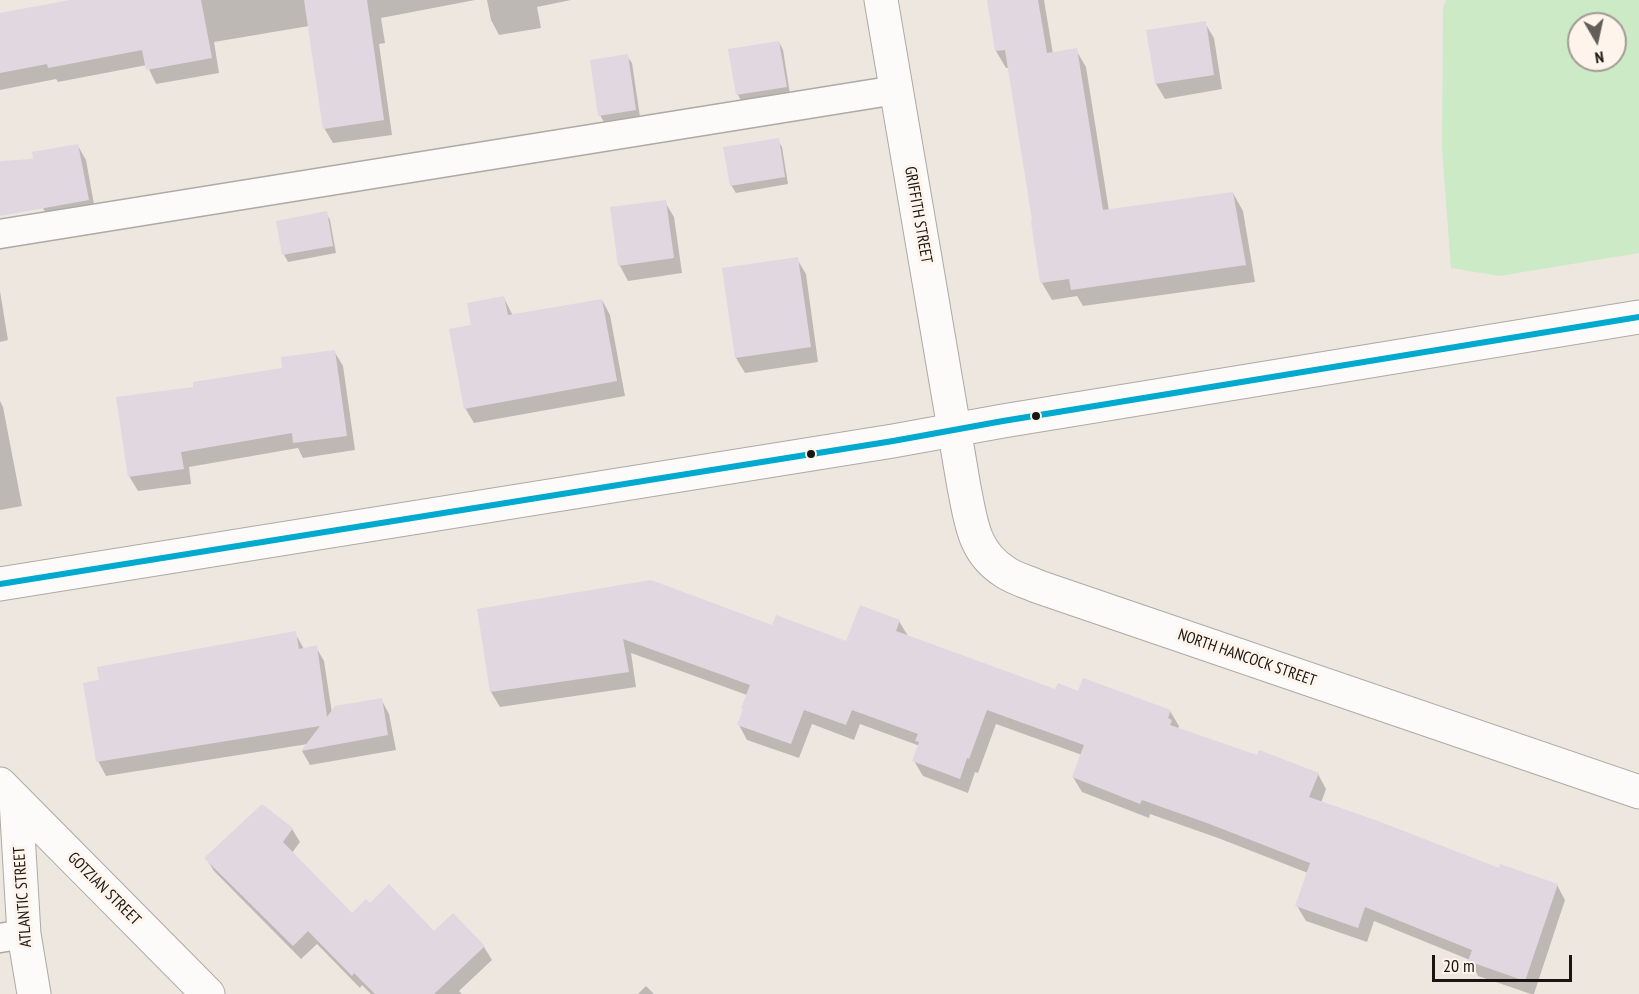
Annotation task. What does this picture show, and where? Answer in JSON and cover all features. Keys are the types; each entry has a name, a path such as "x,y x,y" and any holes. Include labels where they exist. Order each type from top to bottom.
{"street":[{"name":"GRIFFITH STREET","path":"881,0 954,430"},
{"path":"0,584 881,443 1639,317"},
{"name":"NORTH HANCOCK STREET","path":"954,430 977,543 987,559 1006,573 1639,792"},
{"name":"ATLANTIC STREET","path":"8,792 12,936 34,994"},
{"name":"GOTZIAN STREET","path":"8,792 208,994"}],"lane":[{"path":"0,234 896,90"}],"green space":[{"path":"1446,0 1639,0 1639,253 1499,276 1451,268 1442,149 1443,8"}],"building":[{"path":"70,0 201,0 212,58 146,70 142,50 48,68 47,64 0,73 0,13"},
{"path":"304,0 367,0 384,120 323,129"},
{"path":"987,0 1038,0 1047,53 1077,48 1103,210 1233,192 1246,265 1071,290 1069,279 1040,283 1005,50 995,51"},
{"path":"1206,21 1214,75 1155,84 1146,30"},
{"path":"779,41 787,87 736,95 728,49"},
{"path":"628,54 636,110 598,116 590,60"},
{"path":"779,138 785,177 730,186 723,147"},
{"path":"78,144 89,200 0,216 0,161 33,159 32,152"},
{"path":"666,200 674,258 618,266 610,207"},
{"path":"327,211 333,246 282,255 276,221"},
{"path":"798,257 811,347 735,358 722,268"},
{"path":"504,296 508,315 602,299 617,381 464,409 449,329 471,325 467,303"},
{"path":"335,350 347,436 293,443 292,433 181,452 184,469 128,477 116,397 193,387 193,382 282,368 281,357"},
{"path":"651,580 772,625 776,615 846,641 860,605 900,620 896,631 1055,689 1058,683 1078,691 1083,678 1171,710 1168,718 1172,720 1170,725 1257,755 1259,750 1319,773 1309,797 1499,868 1500,864 1558,884 1525,981 1468,961 1472,950 1365,907 1358,928 1295,906 1310,863 1207,823 1142,800 1140,804 1072,777 1084,745 987,710 960,779 912,761 919,742 915,741 918,734 852,710 846,725 804,710 791,744 737,725 750,685 623,639 629,672 490,692 477,609"},
{"path":"296,631 299,649 317,645 327,717 335,706 382,698 388,735 301,751 320,726 96,762 83,683 99,680 97,667"},
{"path":"262,804 293,828 283,842 352,913 366,899 370,903 389,884 434,931 453,913 485,946 434,994 375,994 354,973 352,976 308,931 293,946 204,858"}],"transit line":[{"path":"0,584 893,441 1639,317"}]}
